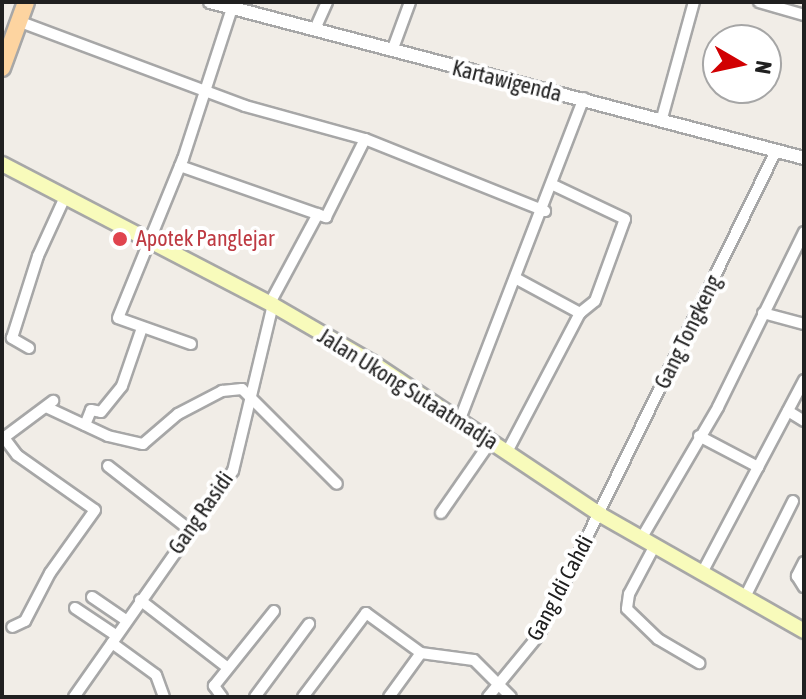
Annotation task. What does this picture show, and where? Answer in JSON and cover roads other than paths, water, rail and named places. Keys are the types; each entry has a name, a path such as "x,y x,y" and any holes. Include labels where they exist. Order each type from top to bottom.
{"main road":[{"path":"2,68 26,2"},
{"name":"Jalan Ukong Sutaatmadja","path":"2,164 272,304 460,419 599,514 746,595 804,631"}],"street":[{"name":"Kartawigenda","path":"210,2 552,95 584,98 804,158"},
{"path":"315,29 327,2"},
{"path":"392,51 410,2"},
{"path":"662,118 694,2"},
{"path":"760,2 804,15"},
{"path":"191,344 118,318 180,166 232,8"},
{"path":"18,21 205,91 365,139 545,211"},
{"path":"460,419 545,211 584,98"},
{"name":"Gang Rasidi","path":"74,697 233,471 272,304 318,214 326,217 365,139"},
{"name":"Gang Tongkeng","path":"599,514 776,151"},
{"path":"180,166 318,214"},
{"path":"507,452 580,313 595,301 625,219 553,185"},
{"path":"29,348 12,338 38,256 65,197"},
{"path":"641,539 699,436 804,232"},
{"path":"517,279 580,313"},
{"path":"763,313 804,324"},
{"path":"85,425 91,410 101,412 122,386 142,328"},
{"path":"703,571 804,380"},
{"path":"12,627 25,621 50,573 95,510 17,455 4,439 49,404 85,425 146,443 178,414 222,391 249,392 337,484"},
{"path":"788,411 804,421"},
{"path":"699,436 758,467"},
{"path":"441,513 491,441"},
{"path":"108,466 190,530"},
{"path":"746,595 793,501"},
{"name":"Gang Idi Cahdi","path":"488,697 539,635 599,514"},
{"path":"654,547 629,594 627,609 658,639 699,663"},
{"path":"804,562 797,576 804,587"},
{"path":"92,597 127,621"},
{"path":"140,600 228,668"},
{"path":"75,608 156,675 164,697"},
{"path":"222,697 214,686 274,611"},
{"path":"303,697 366,613 421,653 474,660 501,682 511,697"},
{"path":"255,697 309,624"},
{"path":"389,697 421,653"}],"place":[{"name":"Apotek Panglejar","path":"120,239"}]}
